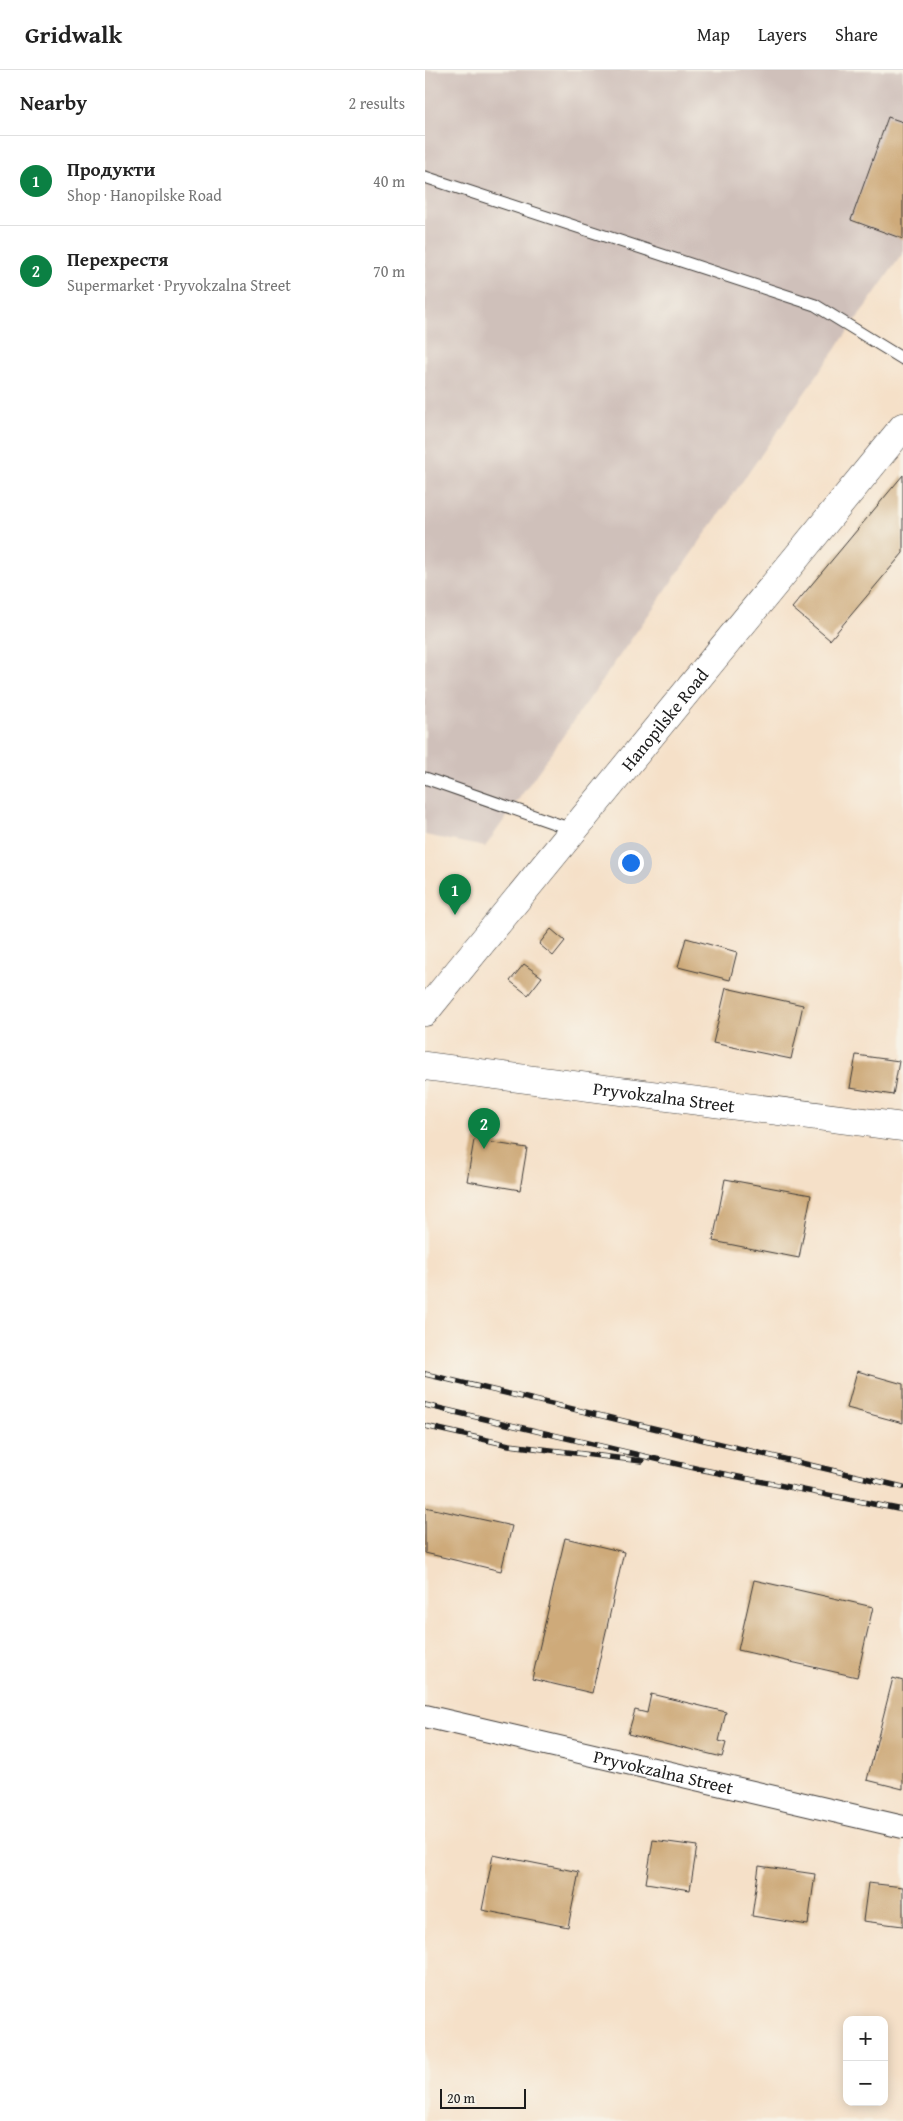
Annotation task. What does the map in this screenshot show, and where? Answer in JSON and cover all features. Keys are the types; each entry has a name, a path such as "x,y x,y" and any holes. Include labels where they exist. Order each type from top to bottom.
{"main road":[{"name":"Hanopilske Road","path":"425,1012 903,427"},
{"name":"Pryvokzalna Street","path":"425,1066 903,1127"}],"street":[{"name":"Pryvokzalna Street","path":"425,1716 903,1827"}],"lane":[{"path":"425,177 815,305 903,359"},
{"path":"425,778 574,830"}],"shaded area":[{"path":"425,70 903,70 903,253 485,847 425,835"}],"building":[{"path":"888,117 903,122 903,239 851,220"},
{"path":"903,475 903,553 830,640 792,608"},
{"path":"551,929 565,941 553,956 539,944"},
{"path":"686,938 737,952 730,980 678,967"},
{"path":"524,964 542,977 528,995 510,981"},
{"path":"726,988 803,1005 791,1059 713,1043"},
{"path":"856,1055 899,1061 893,1095 850,1088"},
{"path":"474,1140 527,1148 520,1190 467,1181"},
{"path":"725,1179 811,1195 799,1258 713,1241"},
{"path":"857,1371 903,1384 903,1423 847,1408"},
{"path":"425,1507 512,1526 501,1571 425,1553"},
{"path":"565,1538 624,1552 592,1693 532,1679"},
{"path":"754,1580 873,1607 857,1677 738,1650"},
{"path":"893,1678 903,1681 903,1789 867,1780"},
{"path":"651,1694 726,1712 719,1741 726,1743 722,1757 628,1734 635,1710 647,1713"},
{"path":"653,1840 697,1846 690,1890 646,1883"},
{"path":"493,1855 579,1872 568,1927 482,1910"},
{"path":"759,1866 815,1874 808,1925 752,1916"},
{"path":"868,1883 903,1887 903,1926 863,1921"}],"railway":[{"path":"425,1374 903,1487"},
{"path":"425,1405 699,1469 903,1510"},
{"path":"425,1426 509,1445 642,1461"}],"place":[{"name":"Продукти","path":"455,915"},
{"name":"Перехрестя","path":"484,1149"}]}
